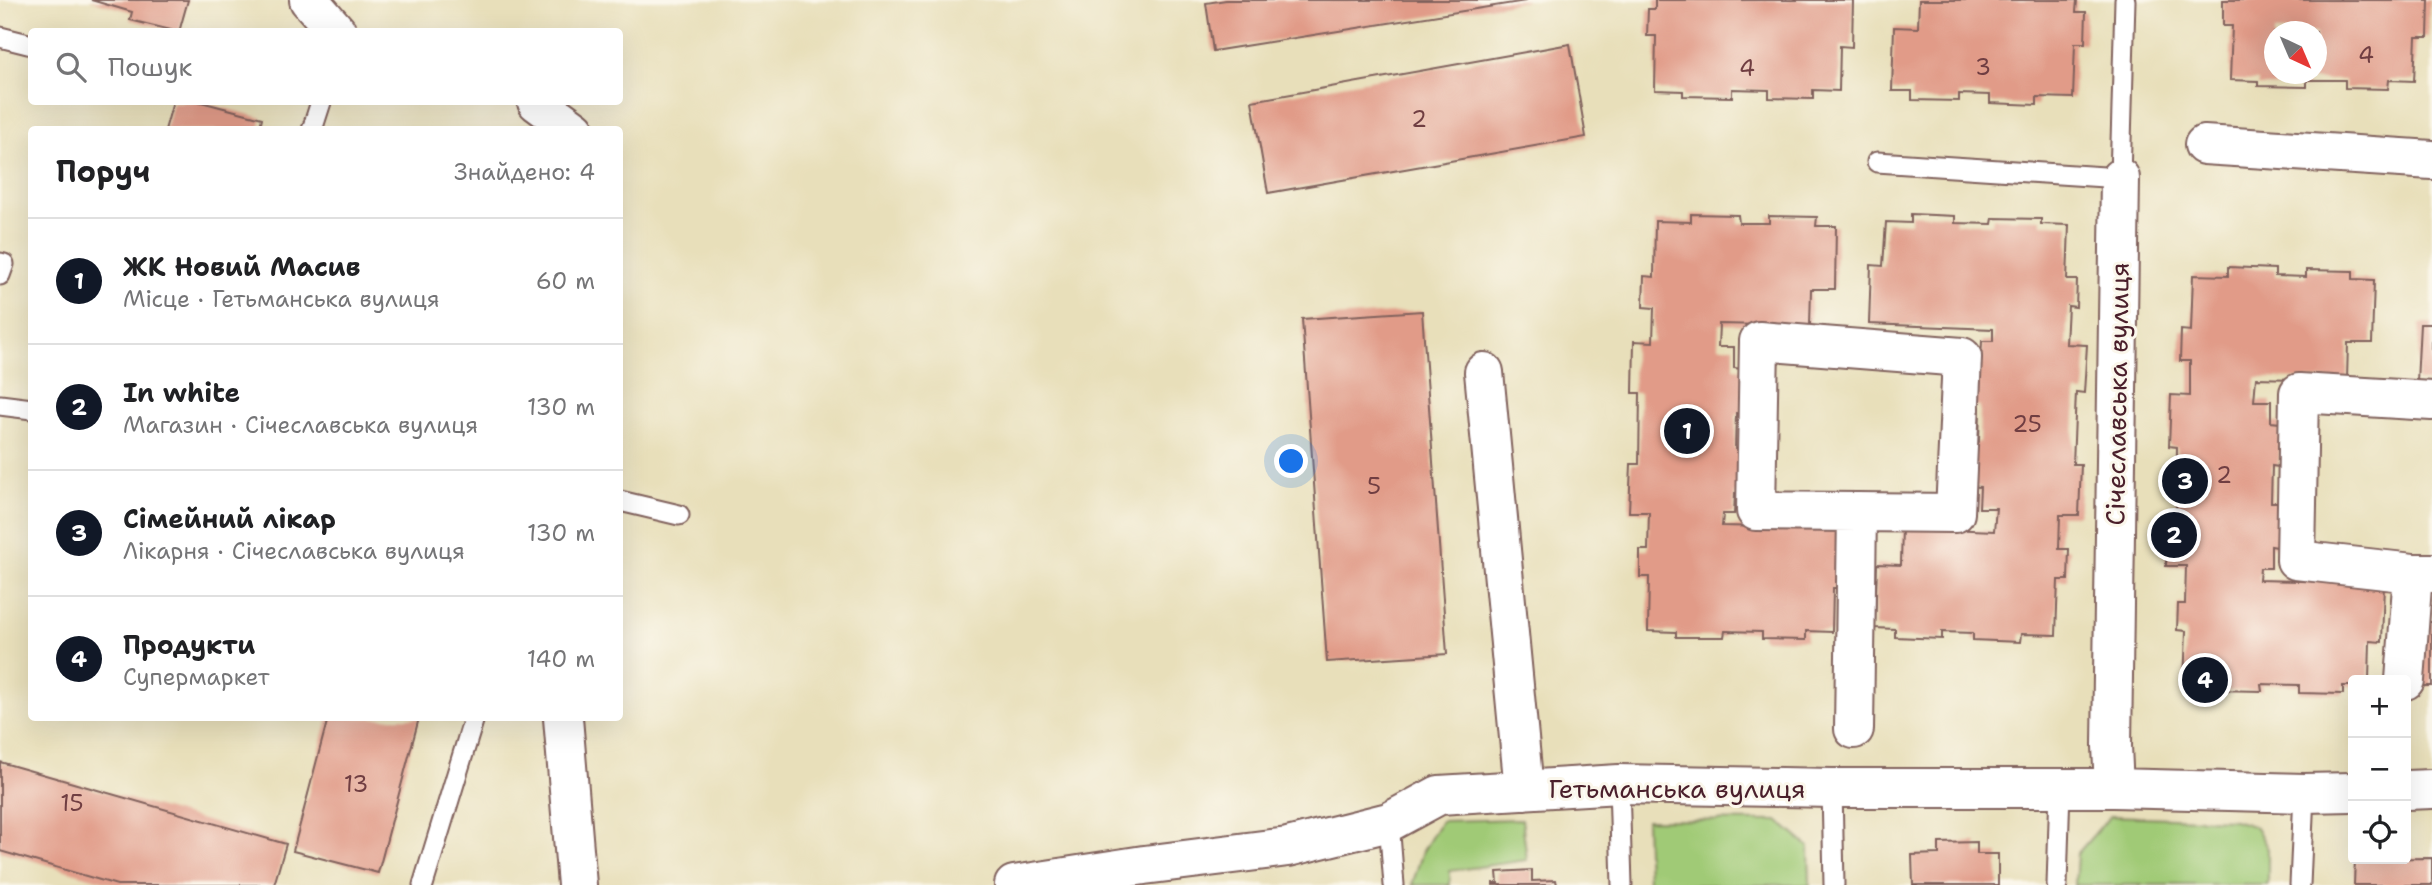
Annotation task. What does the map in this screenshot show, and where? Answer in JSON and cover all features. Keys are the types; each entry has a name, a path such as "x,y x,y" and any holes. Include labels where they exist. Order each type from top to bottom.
{"street":[{"path":"309,0 334,28"},
{"path":"541,105 570,126"},
{"path":"2204,145 2432,160"},
{"name":"Січеславська вулиця","path":"2114,788 2112,746 2120,177"},
{"path":"1759,341 1962,357 1955,513 1857,512 1756,512 1759,341"},
{"path":"1484,372 1524,789"},
{"path":"2406,675 2422,573 2296,560 2299,393 2432,401"},
{"path":"1854,729 1857,512"},
{"path":"562,721 577,885"},
{"name":"Гетьманська вулиця","path":"1014,885 1145,875 1288,847 1389,822 1439,795 1524,789 1619,784 1832,789 2114,788 2348,792"},
{"path":"2411,790 2432,789"}],"lane":[{"name":"Січеславська вулиця","path":"2120,177 2125,0"},
{"path":"0,37 28,44"},
{"path":"313,126 320,105"},
{"path":"1877,162 2120,177"},
{"path":"0,263 4,264 0,275"},
{"path":"0,405 28,409"},
{"path":"623,502 679,515"},
{"path":"423,885 473,721"},
{"path":"1619,784 1622,885"},
{"path":"2057,885 2060,788"},
{"path":"1832,789 1834,885"},
{"path":"2300,885 2304,793"},
{"path":"1389,822 1394,885"}],"green space":[{"path":"2110,816 2234,820 2256,827 2268,849 2268,885 2075,885 2077,854"},
{"path":"1522,819 1527,860 1450,871 1450,885 1412,885 1423,851 1441,821"},
{"path":"1646,820 1778,821 1809,847 1810,885 1648,885"}],"building":[{"path":"91,0 188,0 180,28 163,28 130,20 132,12"},
{"path":"1226,0 1526,1 1213,51 1206,3"},
{"path":"1655,0 1853,0 1852,47 1840,46 1839,91 1813,90 1813,99 1769,98 1769,90 1732,89 1732,97 1683,96 1683,91 1655,90 1656,36 1647,36 1648,9 1655,9"},
{"path":"1919,0 2077,0 2076,12 2086,12 2085,43 2075,43 2073,98 2037,97 2037,105 1990,103 1990,95 1959,94 1959,101 1912,100 1912,91 1892,91 1894,27 1918,28"},
{"path":"2223,0 2429,0 2428,37 2416,37 2414,81 2389,80 2388,89 2345,88 2345,80 2327,80 2327,21 2264,21 2264,84 2307,84 2307,87 2258,86 2258,81 2230,80 2232,26 2223,26"},
{"path":"1570,44 1586,137 1268,193 1252,101"},
{"path":"172,105 212,105 262,118 260,126 166,126"},
{"path":"1691,214 1738,215 1739,223 1769,223 1769,216 1817,217 1816,226 1836,226 1835,289 1811,289 1810,326 1719,324 1718,347 1734,347 1734,368 1743,369 1742,413 1736,413 1735,449 1742,449 1740,493 1735,493 1734,514 1723,514 1722,526 1847,529 1845,588 1833,588 1832,632 1806,631 1806,640 1762,639 1762,632 1725,631 1724,637 1676,637 1676,632 1648,631 1649,577 1640,577 1640,550 1648,550 1649,512 1629,512 1631,464 1639,464 1640,393 1633,393 1634,341 1653,342 1654,308 1643,307 1644,276 1654,277 1655,221 1691,222"},
{"path":"1911,214 1955,216 1955,223 1992,224 1993,218 2041,219 2041,224 2069,225 2067,280 2077,280 2076,307 2068,306 2066,344 2087,345 2084,393 2076,392 2073,464 2081,464 2079,515 2060,515 2059,549 2069,549 2068,580 2058,580 2056,635 2021,634 2020,642 1973,640 1973,633 1942,632 1942,639 1895,637 1895,629 1875,628 1877,564 1901,565 1902,527 1994,531 1996,508 1979,508 1980,487 1970,486 1972,443 1979,442 1980,407 1973,406 1982,341 1993,341 1993,329 1869,324 1871,265 1883,266 1886,222 1911,223"},
{"path":"2228,267 2275,269 2275,276 2306,277 2306,270 2353,271 2353,279 2374,280 2372,343 2348,343 2347,380 2256,378 2254,401 2271,401 2271,422 2280,423 2279,467 2272,466 2271,502 2278,502 2277,547 2271,546 2271,568 2260,568 2259,580 2384,583 2382,642 2370,641 2369,675 2348,675 2348,686 2343,686 2343,694 2299,693 2299,685 2261,684 2262,691 2213,690 2213,686 2184,685 2186,631 2177,630 2178,604 2185,604 2186,566 2166,566 2167,518 2176,518 2177,447 2169,446 2171,395 2190,396 2190,361 2180,361 2181,330 2191,331 2193,275 2228,276"},
{"path":"1422,311 1447,654 1327,662 1302,319"},
{"path":"2420,324 2432,324 2432,382 2417,382"},
{"path":"2426,622 2432,622 2432,686 2423,686"},
{"path":"327,721 418,721 378,873 293,851"},
{"path":"0,762 286,844 274,885 117,885 0,851"},
{"path":"1977,842 1977,854 1998,854 1998,885 1913,885 1912,855 1939,854 1939,843"},
{"path":"2411,858 2432,858 2432,885 2354,885 2355,864 2411,864"},
{"path":"1532,870 1532,881 1556,880 1557,885 1493,885 1498,883 1497,872"}],"place":[{"name":"ЖК Новий Масив","path":"1687,431"},
{"name":"Сімейний лікар","path":"2185,481"},
{"name":"In white","path":"2174,535"},
{"name":"Продукти","path":"2205,680"}]}
